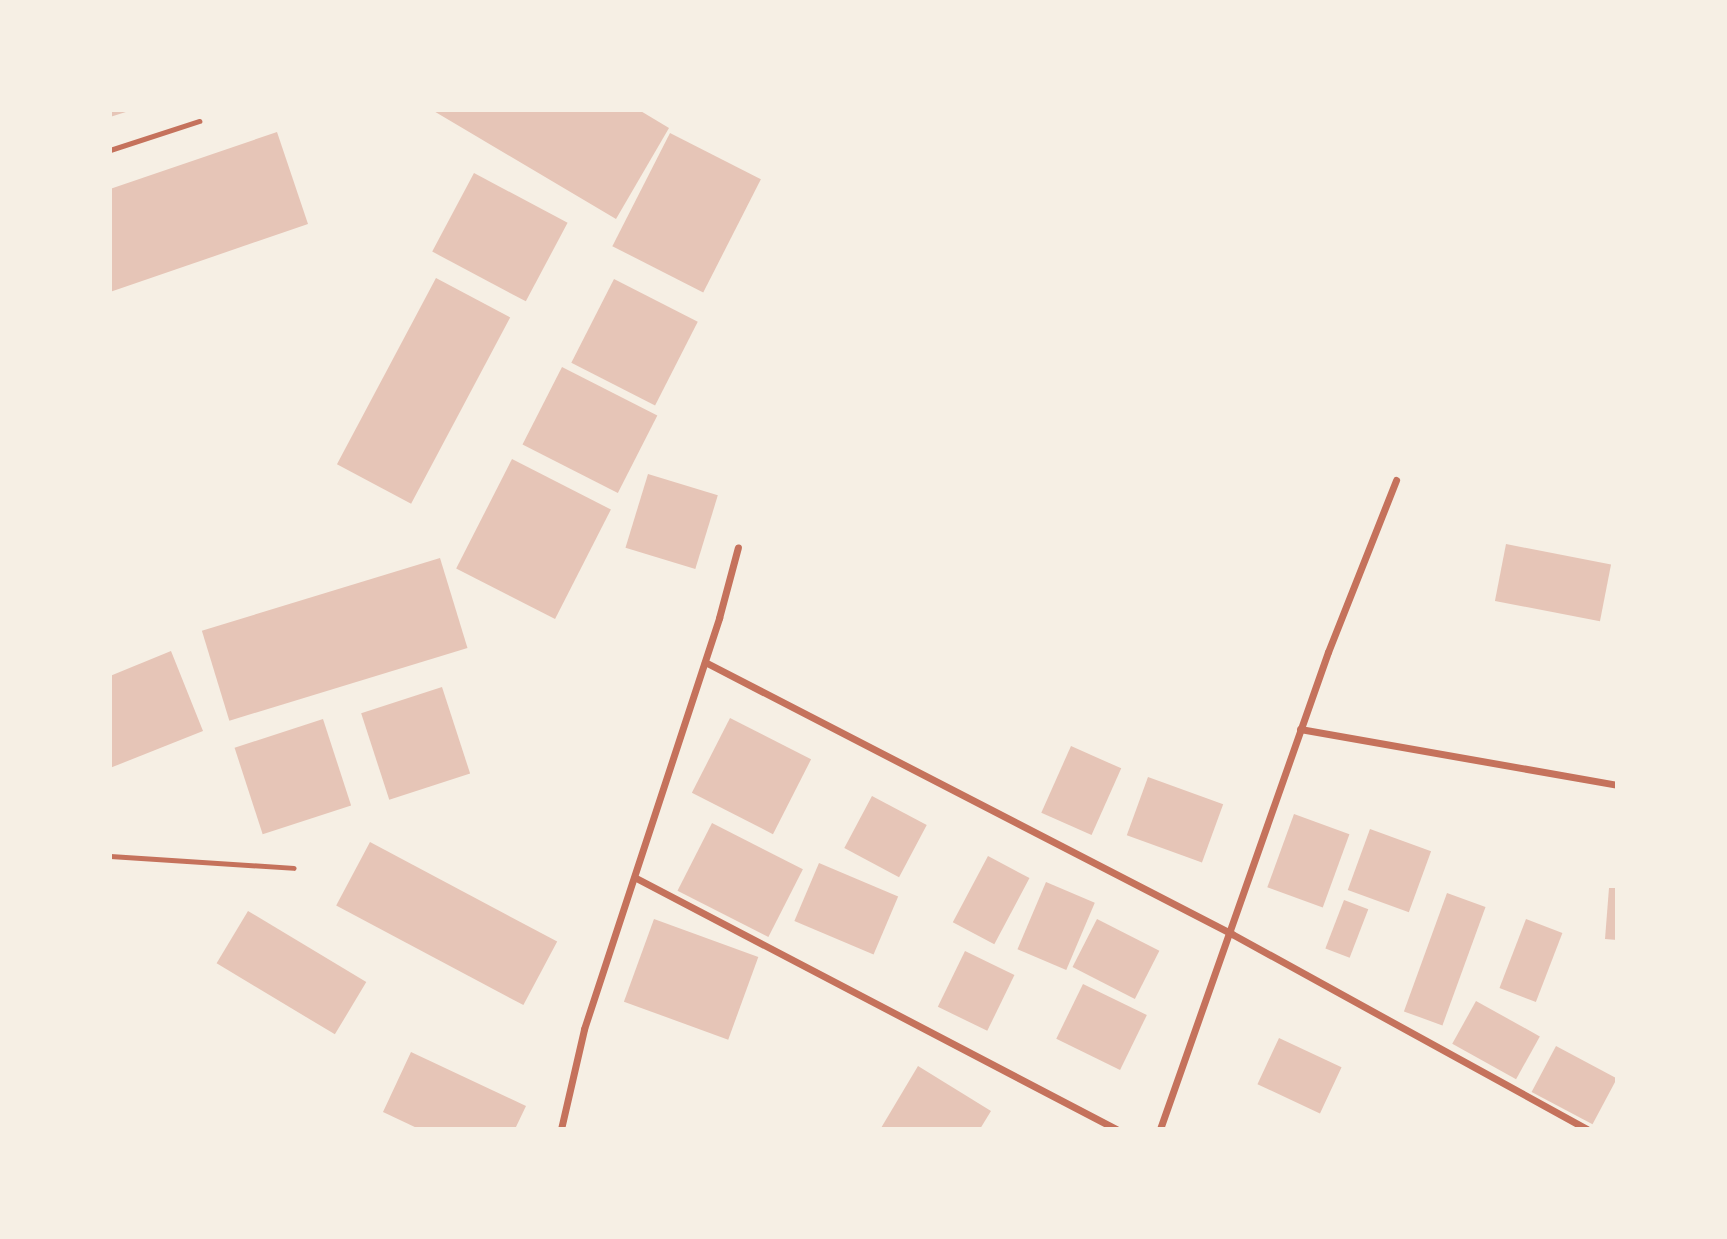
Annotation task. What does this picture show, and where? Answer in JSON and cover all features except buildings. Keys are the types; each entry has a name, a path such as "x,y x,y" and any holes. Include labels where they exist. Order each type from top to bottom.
{"street":[{"path":"1160,1129 1232,934 1300,729 1396,481"},
{"path":"561,1129 584,1029 636,878 705,662 738,547"},
{"path":"705,662 1232,934 1587,1129"},
{"path":"1300,729 1617,785"},
{"path":"636,878 1116,1129"}],"lane":[{"path":"110,150 198,121"},
{"path":"110,856 294,868"}]}
